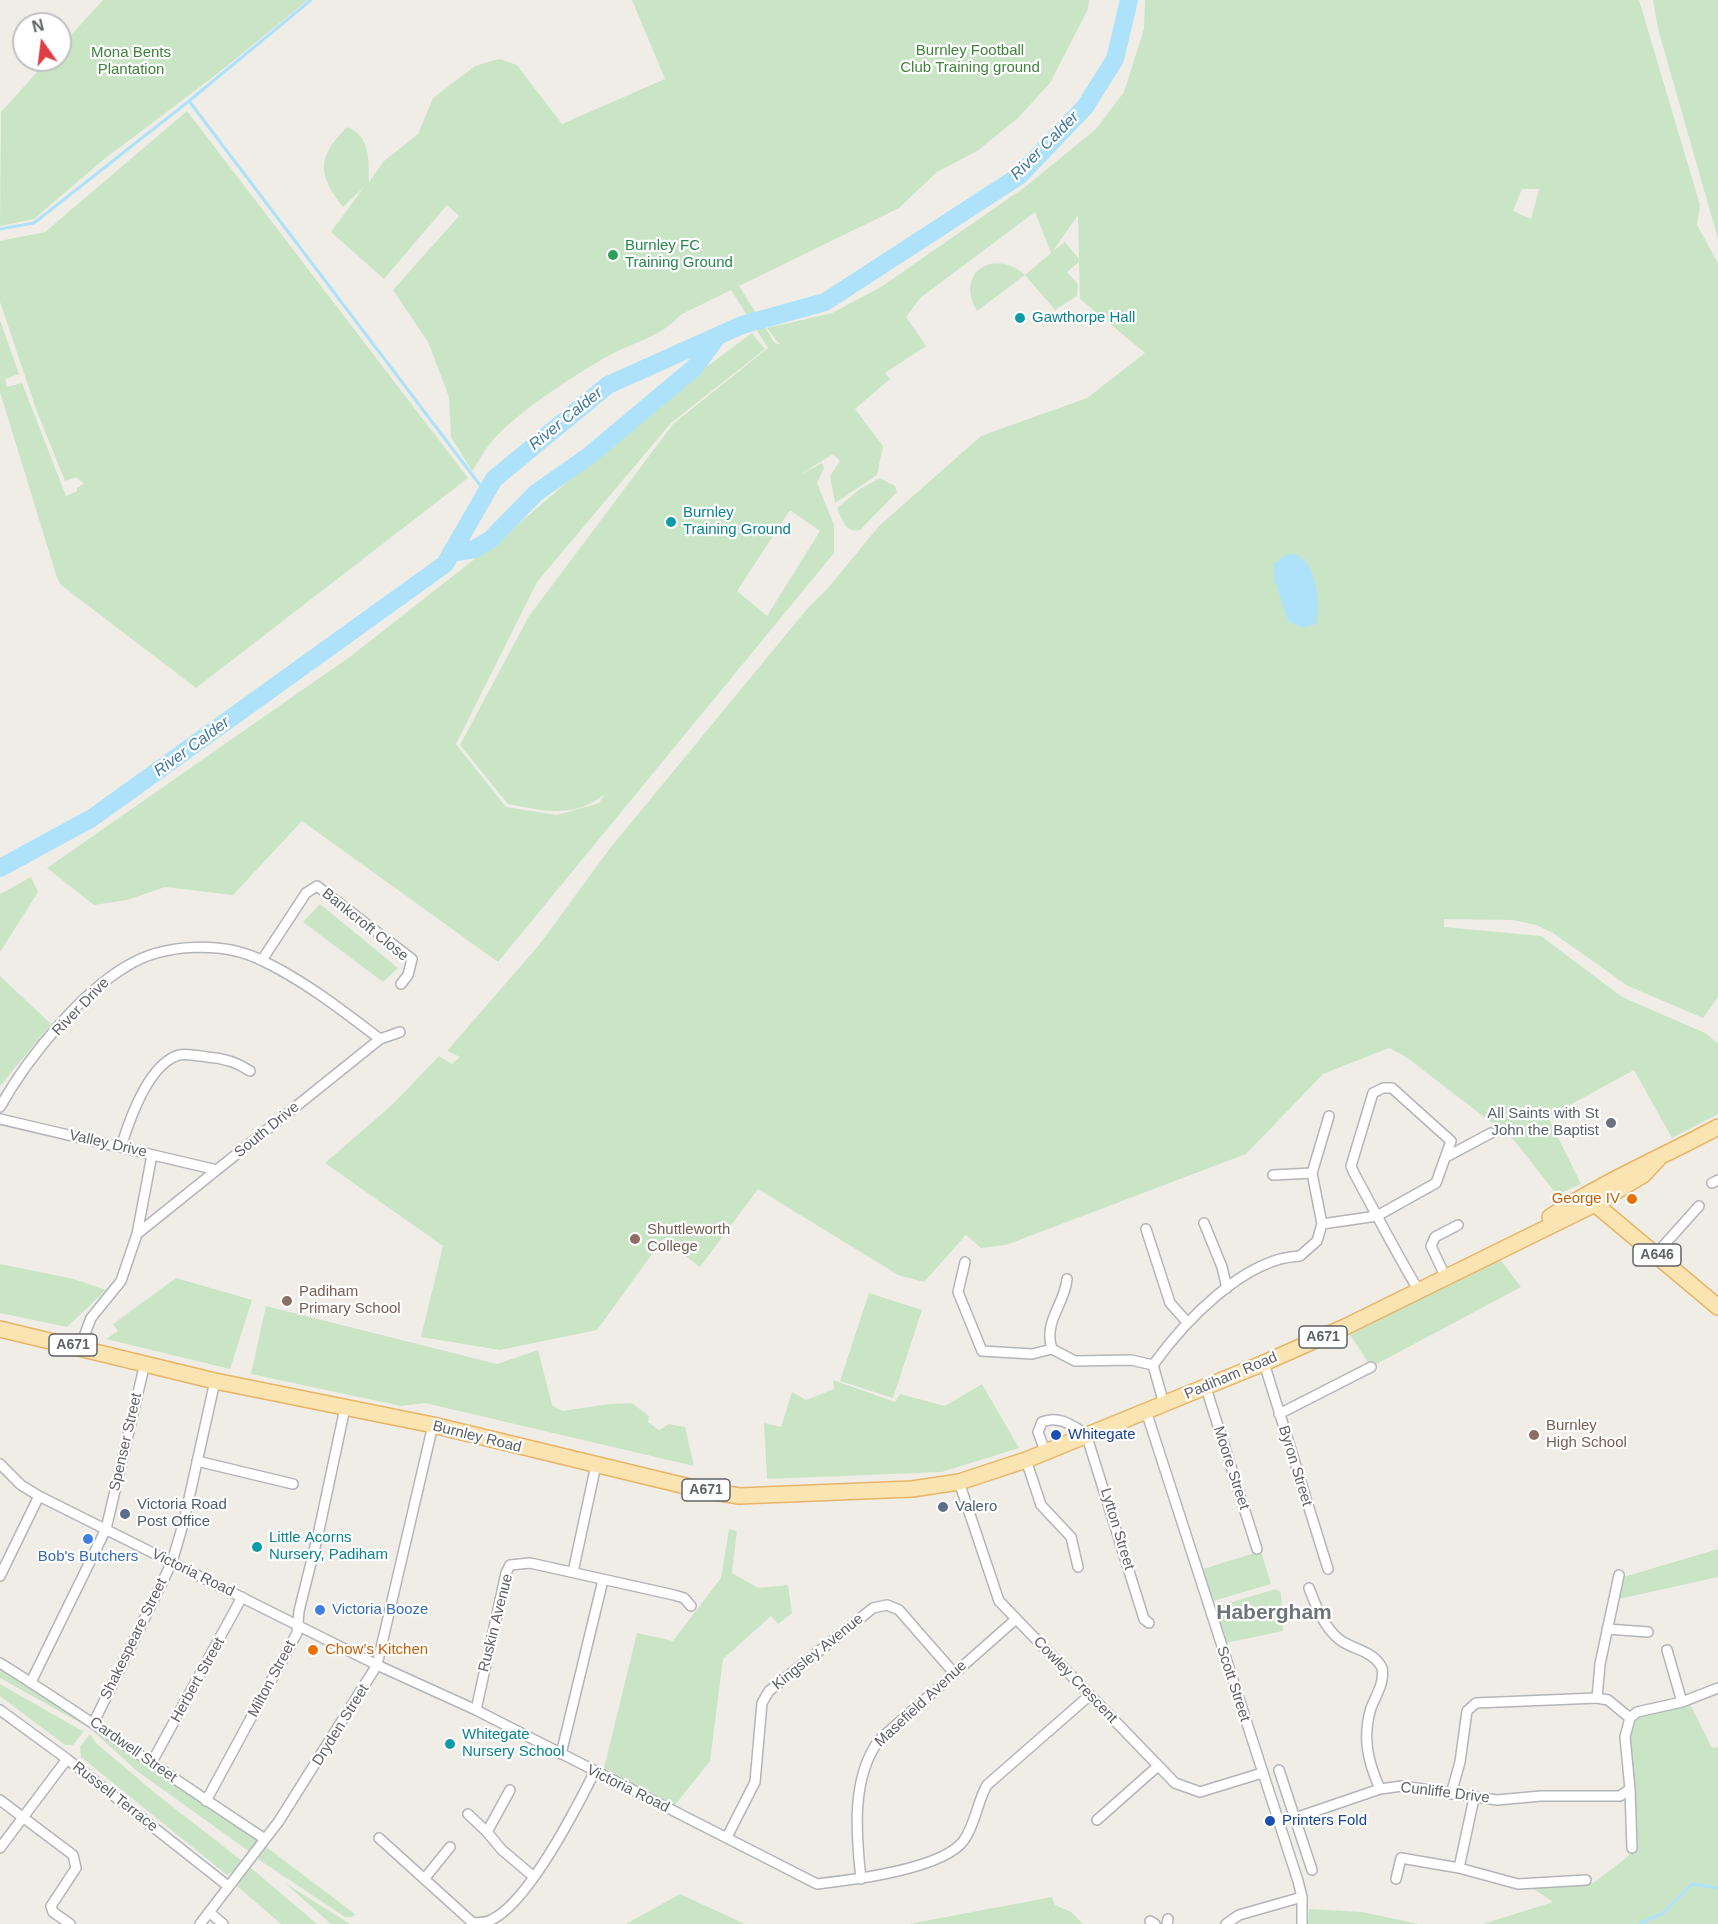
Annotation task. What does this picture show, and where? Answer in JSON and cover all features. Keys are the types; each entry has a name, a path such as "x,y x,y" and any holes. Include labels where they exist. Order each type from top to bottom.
{"main road":[{"name":"Padiham Road","path":"959,1482 1026,1460 1086,1434 1206,1388 1419,1291 1496,1254 1590,1200 1643,1175 1658,1158 1718,1127"},
{"name":"A646","path":"1590,1200 1718,1307"},
{"name":"Burnley Road","path":"0,1329 215,1381 433,1425 596,1465 739,1496 912,1489 959,1482"}],"street":[{"name":"Bankcroft Close","path":"262,960 306,893 317,886 412,959 408,975 401,984"},
{"name":"River Drive","path":"0,1107 24,1070 56,1031 107,979 128,965 154,954 192,948 226,949 262,960 341,1009 380,1039"},
{"name":"South Drive","path":"137,1234 380,1039 400,1032"},
{"path":"121,1147 131,1115 147,1086 165,1063 180,1055 218,1058 238,1063 250,1071"},
{"path":"1322,1224 1377,1216 1436,1183 1451,1141 1447,1134 1392,1088 1383,1088 1373,1093 1351,1166 1377,1216 1419,1291"},
{"path":"1153,1365 1187,1322 1207,1303 1227,1288 1281,1257 1300,1256 1317,1241 1322,1224 1312,1173 1329,1116"},
{"name":"Valley Drive","path":"0,1119 217,1170"},
{"path":"1446,1157 1491,1133"},
{"path":"80,1347 91,1318 121,1281 137,1234 152,1155"},
{"path":"1273,1176 1312,1173"},
{"path":"1656,1254 1700,1206"},
{"path":"1204,1223 1222,1267 1227,1288"},
{"path":"1446,1278 1431,1246 1435,1237 1458,1225"},
{"path":"1146,1228 1170,1304 1187,1322"},
{"path":"965,1262 958,1292 982,1351 1032,1354 1052,1349 1075,1361 1131,1360 1153,1365"},
{"path":"1052,1349 1049,1340 1054,1309 1066,1288 1067,1279"},
{"name":"Spenser Street","path":"31,1682 106,1529 145,1363"},
{"name":"Byron Street","path":"1264,1363 1328,1569"},
{"path":"1153,1365 1164,1404"},
{"path":"1279,1414 1371,1367"},
{"name":"Shakespeare Street","path":"94,1722 172,1562 215,1381"},
{"name":"Moore Street","path":"1206,1388 1257,1549"},
{"name":"Milton Street","path":"206,1801 297,1633 345,1408"},
{"name":"Scott Street","path":"1146,1412 1302,1897 1302,1924"},
{"path":"1045,1451 1038,1432 1042,1422 1051,1418 1067,1423 1086,1434"},
{"name":"Dryden Street","path":"201,1924 266,1839 377,1665 433,1425"},
{"name":"Lytton Street","path":"1086,1434 1144,1619 1149,1623"},
{"path":"1026,1460 1041,1505 1071,1537 1078,1567"},
{"path":"197,1461 293,1484"},
{"name":"Victoria Road","path":"0,1464 21,1485 39,1496 377,1665 476,1710 594,1773 728,1837 817,1884 861,1879 939,1859 954,1850 972,1826 979,1799 987,1785 1090,1695"},
{"path":"596,1465 573,1572 674,1595 684,1599 690,1606"},
{"name":"Cowley Crescent","path":"959,1482 999,1601 1175,1784 1200,1792 1262,1773"},
{"path":"1,1572 39,1496"},
{"name":"Ruskin Avenue","path":"476,1710 506,1573 510,1565 530,1563 573,1572"},
{"path":"1597,1698 1600,1664 1619,1575"},
{"path":"561,1754 603,1580"},
{"path":"1309,1588 1317,1610 1334,1634 1340,1640 1372,1656 1382,1668 1381,1683 1367,1723 1366,1741 1370,1766 1380,1789"},
{"name":"Herbert Street","path":"152,1762 242,1596"},
{"name":"Kingsley Avenue","path":"728,1837 755,1782 762,1703 769,1691 873,1608 887,1605 899,1610 954,1673"},
{"name":"Masefield Avenue","path":"861,1879 856,1831 860,1793 870,1752 879,1740 1016,1619"},
{"path":"1607,1629 1648,1632"},
{"path":"1667,1650 1682,1702"},
{"name":"Cardwell Street","path":"0,1663 94,1722 206,1801 266,1839"},
{"path":"1632,1848 1630,1787 1625,1737 1630,1718 1644,1710 1682,1702 1718,1688"},
{"path":"1451,1794 1460,1762 1466,1718 1472,1705 1485,1701 1597,1698 1608,1700 1630,1718"},
{"name":"Russell Terrace","path":"0,1710 67,1759 228,1886"},
{"path":"0,1848 67,1759"},
{"path":"1097,1820 1158,1766"},
{"path":"1279,1770 1312,1870"},
{"path":"378,1838 473,1923 489,1922 502,1914 534,1877 566,1830 594,1773"},
{"name":"Cunliffe Drive","path":"1295,1818 1380,1789 1408,1786 1474,1798 1616,1796 1624,1794 1630,1787"},
{"path":"487,1832 510,1790"},
{"path":"1459,1868 1474,1798"},
{"path":"0,1800 65,1848 76,1863 76,1869 51,1906 53,1912 70,1924"},
{"path":"468,1814 502,1850 534,1877"},
{"path":"424,1878 450,1848"},
{"path":"1396,1879 1401,1858 1459,1868 1518,1884 1586,1880"},
{"path":"1226,1924 1239,1915 1302,1897"},
{"path":"209,1912 223,1924"}],"green space":[{"name":"Mona Bents Plantation","path":"103,0 308,0 217,74 103,160 34,219 0,226 1,112 37,72 72,72 72,34"},
{"name":"Burnley Football Club Training ground","path":"632,0 1089,0 1088,9 1050,83 1018,118 977,151 937,172 899,208 739,286 774,342 780,345 767,328 832,313 881,287 1025,187 1096,129 1124,92 1144,29 1145,0 1639,0 1700,205 1697,225 1718,263 1718,997 1703,1018 1628,986 1553,933 1536,925 1513,920 1444,919 1444,927 1541,936 1622,997 1705,1033 1718,1043 1718,1114 1672,1138 1634,1070 1548,1117 1581,1184 1557,1195 1513,1139 1406,1057 1389,1048 1323,1074 1246,1154 1006,1245 981,1248 966,1235 924,1282 898,1275 758,1189 700,1267 663,1239 597,1330 500,1350 421,1337 443,1246 325,1163 393,1104 439,1056 452,1064 460,1057 447,1051 539,945 611,847 807,609 828,588 879,526 981,436 1087,398 1145,353 1080,299 1079,262 1067,272 1078,284 1077,296 1055,310 1025,275 1051,253 1035,212 920,298 906,317 926,346 885,373 890,379 855,409 883,446 877,475 835,503 830,476 840,461 833,454 798,476 822,463 824,468 817,483 834,525 834,553 498,962 302,821 233,895 165,887 127,900 94,905 47,868 351,656 509,532 670,394 752,333 765,349 671,423 537,582 456,744 506,807 557,815 599,803 605,794 593,802 570,810 547,811 508,804 460,745 529,616 673,424 768,348 731,290 680,315 664,329 608,356 547,394 517,417 493,440 472,471 451,437 449,397 428,342 393,290 459,216 447,205 384,279 331,232 364,187 343,207 328,185 324,166 330,148 347,127 355,131 365,143 369,182 384,161 418,134 433,98 475,66 499,59 517,65 562,124 665,79","holes":["1522,189 1539,189 1531,219 1513,211","1078,215 1079,259 1065,242 1053,251","790,510 820,531 767,616 737,591"]},
{"path":"1653,0 1718,0 1718,239 1658,29"},
{"path":"187,111 468,478 196,688 61,585 0,392 0,320 19,374 5,379 7,387 22,383 66,496 77,491 77,488 84,484 76,477 65,481 36,409 0,302 0,241 45,232"},
{"path":"1001,263 1025,275 977,311 971,297 970,285 974,276 981,268 990,264"},
{"path":"880,478 895,486 897,492 860,530 851,530 843,521 837,508 860,489"},
{"path":"31,877 38,892 0,952 0,894"},
{"path":"320,904 398,968 383,982 303,922"},
{"path":"0,976 51,1024 0,1086"},
{"path":"1496,1254 1521,1287 1371,1367 1345,1327"},
{"path":"0,1264 74,1279 106,1290 67,1327 0,1313"},
{"path":"176,1278 252,1300 230,1369 106,1339 118,1331 113,1324"},
{"path":"869,1293 922,1310 893,1398 840,1381"},
{"path":"266,1306 497,1364 538,1350 552,1405 562,1411 632,1403 649,1416 648,1422 659,1430 669,1424 685,1427 694,1466 425,1403 401,1406 251,1374"},
{"path":"833,1380 895,1402 900,1394 945,1406 982,1384 1019,1448 942,1472 767,1479 764,1423 781,1427 792,1392 806,1400 834,1389"},
{"path":"729,1529 737,1531 732,1573 758,1588 788,1585 792,1613 778,1624 771,1616 723,1659 710,1761 675,1805 604,1768 637,1633 673,1641 721,1578"},
{"path":"1718,1549 1718,1577 1619,1599 1620,1578"},
{"path":"1261,1551 1271,1584 1213,1601 1203,1569"},
{"path":"1276,1589 1281,1593 1283,1631 1226,1643 1215,1607"},
{"path":"0,1665 87,1722 86,1726 0,1678"},
{"path":"0,1684 84,1731 73,1745 65,1745 0,1696"},
{"path":"1690,1704 1712,1748 1718,1747 1718,1924 1483,1924 1553,1902 1529,1886 1593,1883 1625,1859 1638,1845 1625,1737 1630,1718"},
{"path":"96,1730 259,1841 250,1852 137,1771 93,1731"},
{"path":"90,1734 96,1743 155,1793 246,1864 227,1875 81,1757 80,1747"},
{"path":"265,1846 355,1914 352,1917 345,1917 258,1859"},
{"path":"250,1867 317,1924 281,1924 237,1886 239,1877"},
{"path":"285,1883 350,1924 331,1924"},
{"path":"680,1894 745,1924 626,1924"},
{"path":"1052,1897 1055,1905 1071,1912 1083,1924 909,1924"},
{"path":"1309,1909 1362,1912 1419,1924 1308,1924"}],"water":[{"path":"1294,554 1308,565 1313,574 1317,595 1316,624 1303,628 1288,621 1274,578 1274,564 1286,555"}],"waterway":[{"path":"311,0 189,101 486,493"},
{"name":"River Calder","path":"0,868 92,818 445,564 494,479 608,385 742,325 825,302 1019,176 1085,107 1115,59 1129,0"},
{"path":"0,229 34,223 189,101"},
{"path":"451,553 475,549 491,539 536,493 590,455 695,367 717,337"},
{"path":"1639,1924 1663,1913 1692,1884 1718,1888"}],"place":[{"name":"Burnley FC Training Ground","path":"613,255"},
{"name":"Gawthorpe Hall","path":"1020,318"},
{"name":"Burnley Training Ground","path":"671,522"},
{"name":"All Saints with St John the Baptist","path":"1611,1123"},
{"name":"George IV","path":"1632,1199"},
{"name":"Shuttleworth College","path":"635,1239"},
{"name":"Padiham Primary School","path":"287,1301"},
{"name":"Whitegate","path":"1056,1435"},
{"name":"Burnley High School","path":"1534,1435"},
{"name":"Valero","path":"943,1507"},
{"name":"Victoria Road Post Office","path":"125,1514"},
{"name":"Bob's Butchers","path":"88,1539"},
{"name":"Little Acorns Nursery, Padiham","path":"257,1547"},
{"name":"Victoria Booze","path":"320,1610"},
{"name":"Chow’s Kitchen","path":"313,1650"},
{"name":"Whitegate Nursery School","path":"450,1744"},
{"name":"Printers Fold","path":"1270,1821"}],"district":[{"name":"Habergham","path":"1274,1613"}]}
